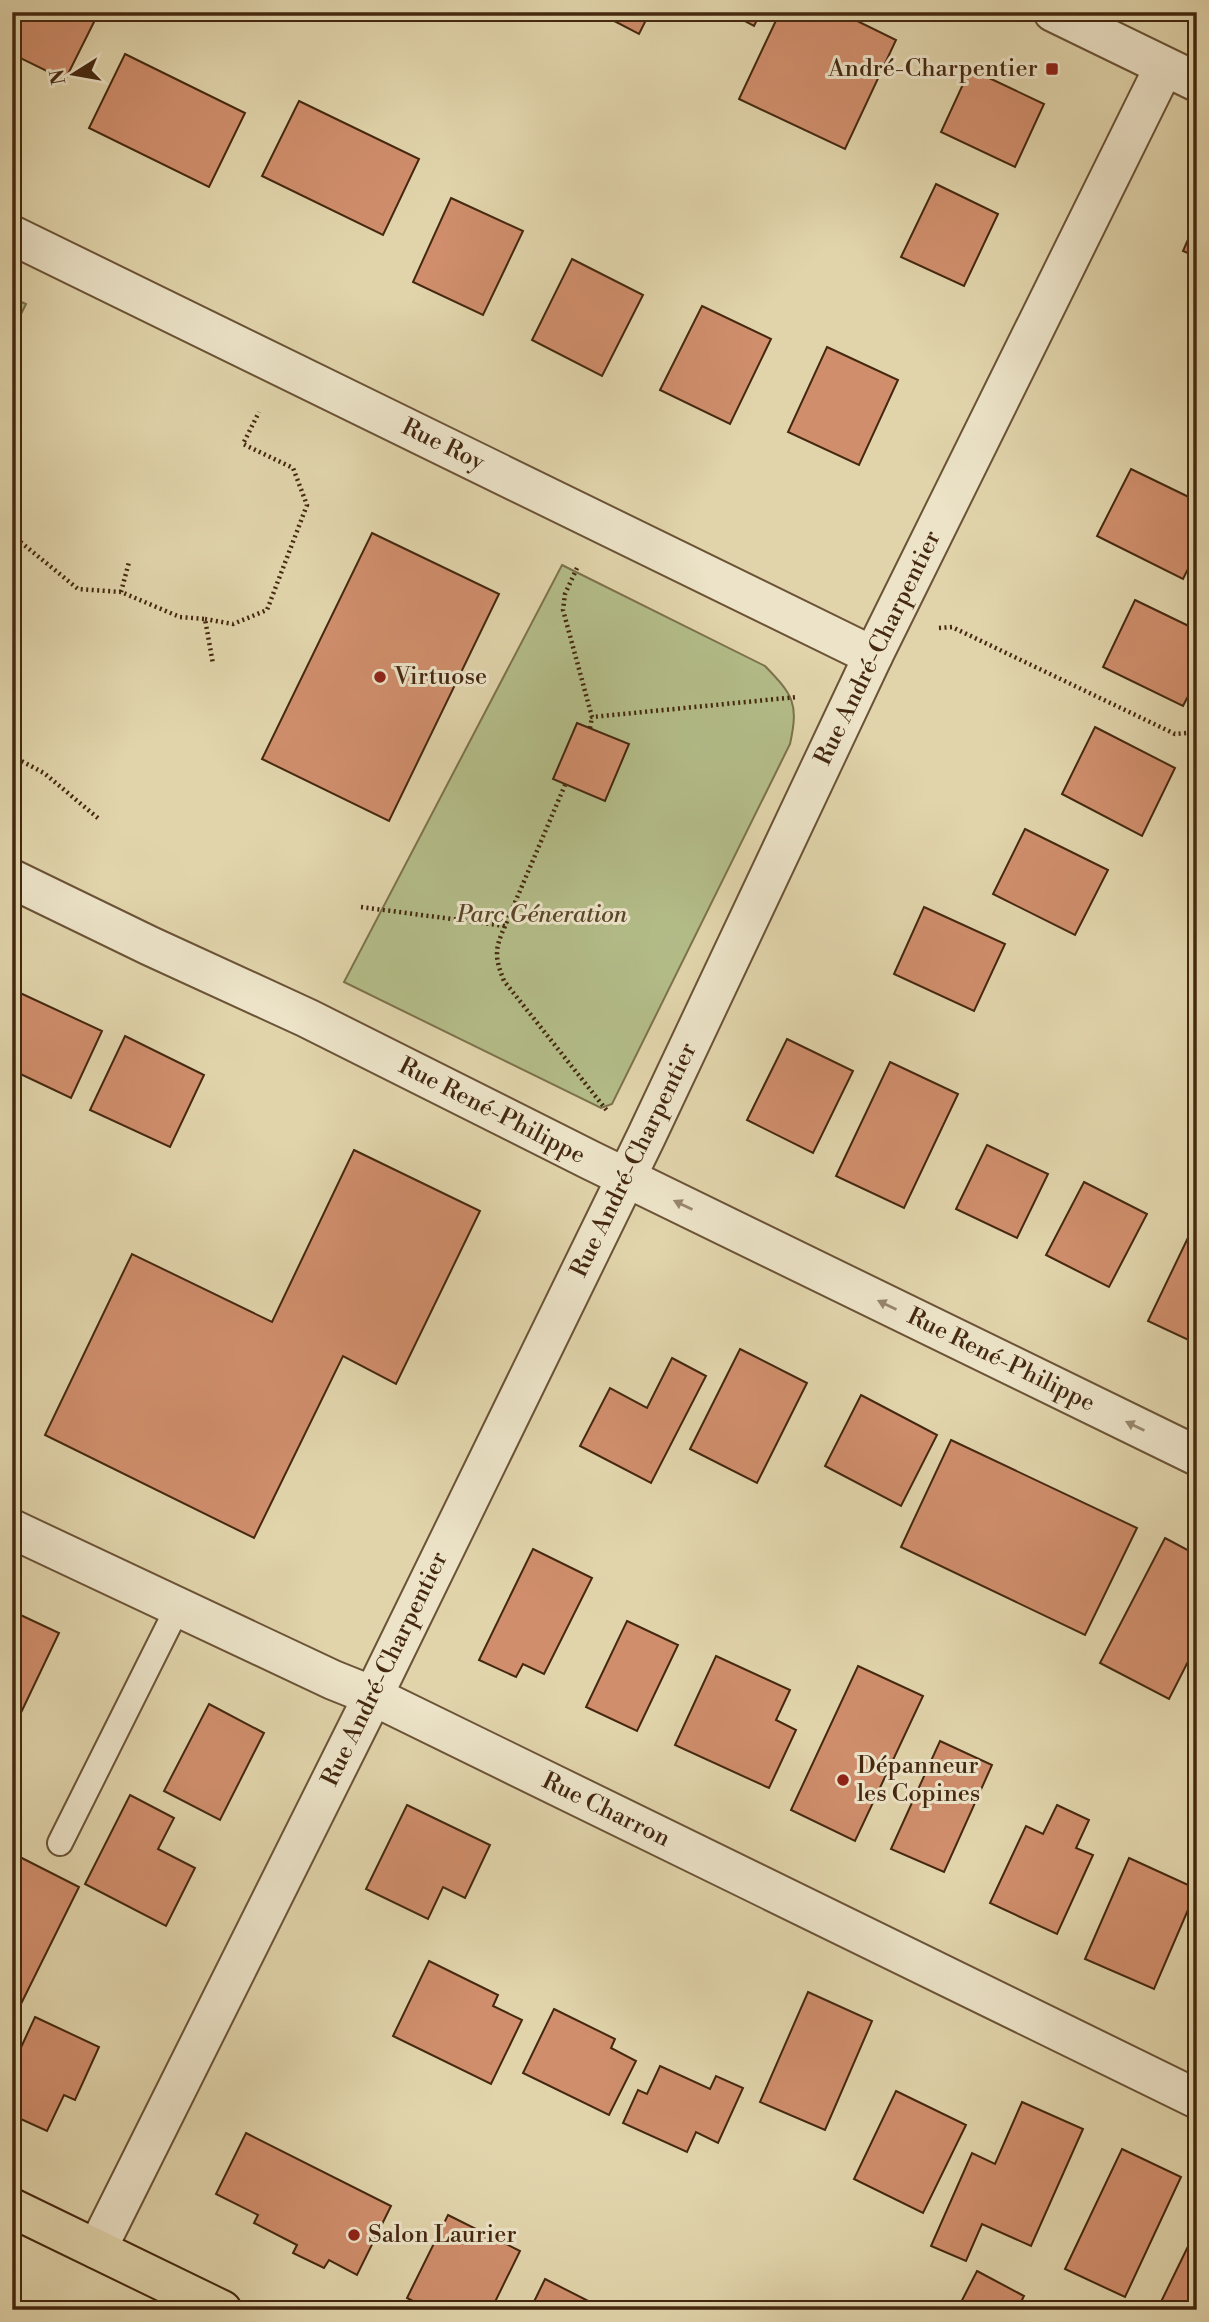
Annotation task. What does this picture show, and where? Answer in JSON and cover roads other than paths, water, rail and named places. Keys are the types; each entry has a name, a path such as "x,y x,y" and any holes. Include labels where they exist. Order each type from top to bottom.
{"main road":[{"path":"12,2208 222,2310"}],"street":[{"path":"1053,12 1180,75"},
{"name":"Rue André-Charpentier","path":"97,2249 373,1696 625,1177 873,656 1180,75"},
{"name":"Rue Roy","path":"12,235 873,656"},
{"name":"Rue René-Philippe","path":"12,879 307,1018 625,1177 1197,1456"},
{"name":"Rue Charron","path":"12,1529 333,1680 373,1696 1197,2099"}],"lane":[{"path":"61,1843 178,1607"}],"place":[{"name":"André-Charpentier","path":"1052,69"},
{"name":"Virtuose","path":"380,677"},
{"name":"Dépanneur les Copines","path":"843,1780"},
{"name":"Salon Laurier","path":"354,2235"}],"park label":[{"name":"Parc Géneration","path":"542,915"}]}
